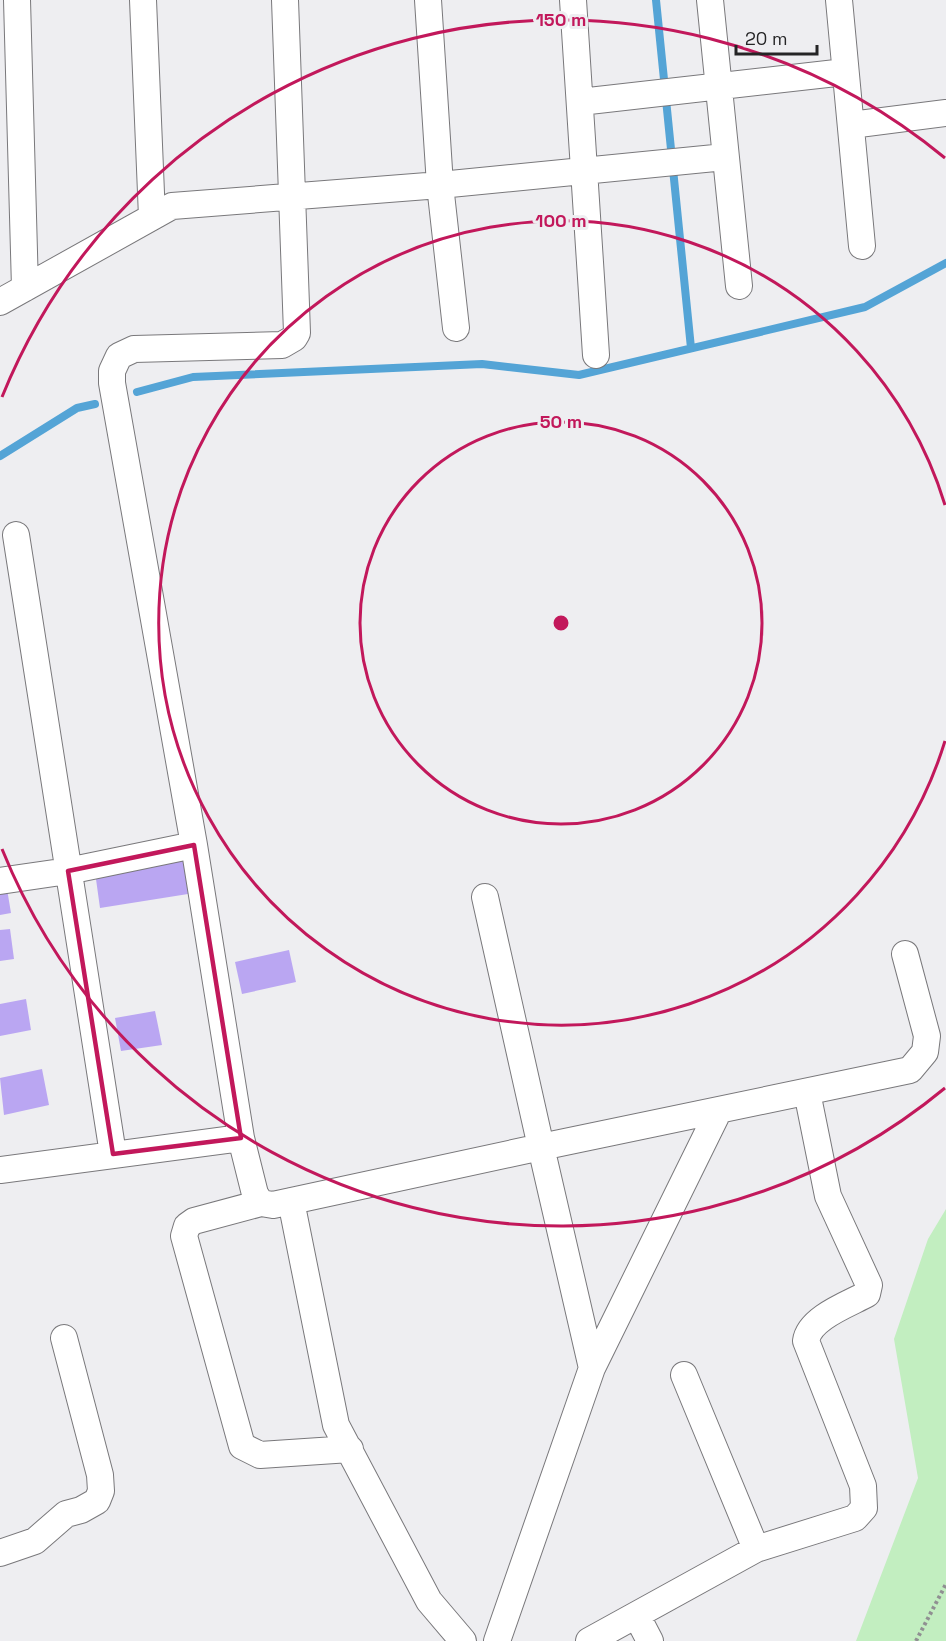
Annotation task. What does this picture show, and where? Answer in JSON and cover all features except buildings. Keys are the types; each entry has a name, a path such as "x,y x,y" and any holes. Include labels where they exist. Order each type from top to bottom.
{"street":[{"path":"17,0 25,288"},
{"path":"142,0 152,217"},
{"path":"261,1203 255,1194 241,1138 194,845 112,383 112,371 119,356 134,349 282,345 294,338 298,327 285,0"},
{"path":"428,0 440,186 456,328"},
{"path":"573,0 586,171 596,355"},
{"path":"710,0 739,286"},
{"path":"838,0 862,246"},
{"path":"580,102 845,72"},
{"path":"851,125 946,113"},
{"path":"0,302 172,206 293,195 440,186 725,157"},
{"path":"16,535 113,1154"},
{"path":"0,881 68,871 194,845"},
{"path":"485,897 592,1368"},
{"path":"350,1449 260,1455 242,1446 184,1236 187,1226 194,1221 261,1203 273,1205 910,1070 918,1064 925,1052 927,1036 905,954"},
{"path":"589,1641 756,1549 855,1518 864,1508 863,1486 806,1341 807,1334 817,1323 867,1293 869,1285 828,1196 807,1092"},
{"path":"497,1641 592,1368 719,1110"},
{"path":"0,1170 241,1138"},
{"path":"291,1201 336,1425 429,1601 463,1641"},
{"path":"0,1553 35,1541 66,1514 81,1510 97,1501 101,1491 100,1475 64,1338"},
{"path":"684,1376 756,1549"},
{"path":"638,1616 650,1641"}],"path":[{"path":"916,1641 946,1584"}],"highlighted area":[{"path":"194,845 241,1138 113,1154 68,871"}],"green space":[{"path":"946,1209 946,1641 856,1641 918,1478 894,1339 928,1239"}],"waterway":[{"path":"656,0 691,348"},
{"path":"137,392 193,377 482,364 579,375 865,307 946,263"},
{"path":"0,456 77,408 95,404"}]}
